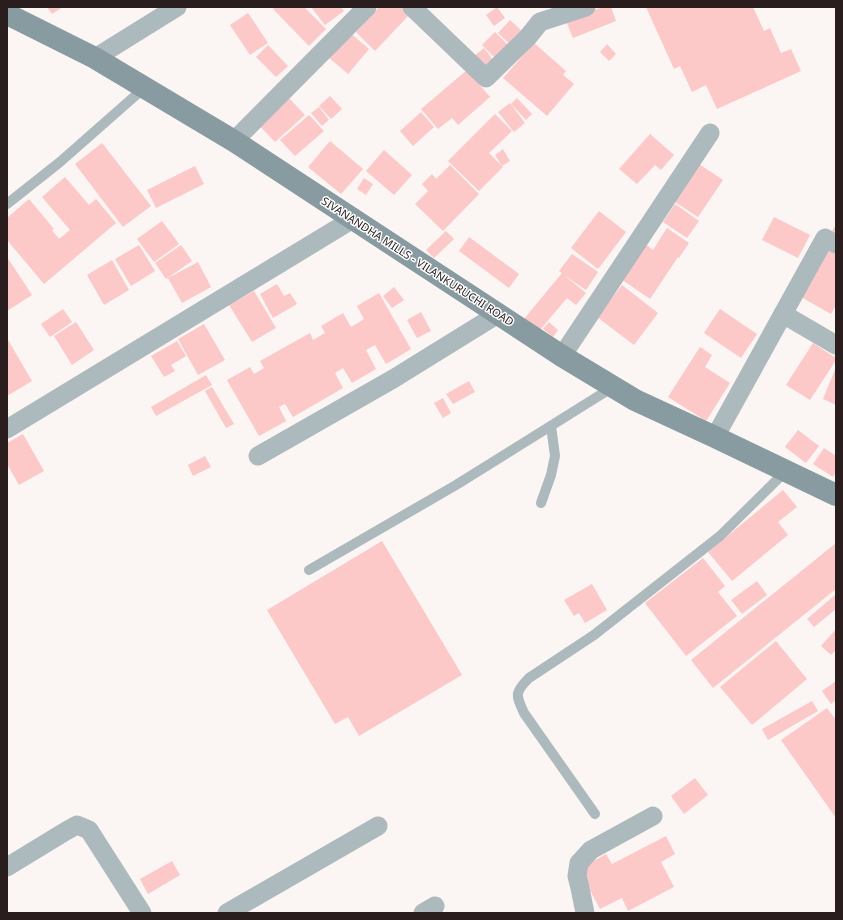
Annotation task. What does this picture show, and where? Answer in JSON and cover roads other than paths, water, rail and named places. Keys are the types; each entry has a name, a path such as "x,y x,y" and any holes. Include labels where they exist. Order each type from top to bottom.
{"main road":[{"name":"SIVANANDHA MILLS - VILANKURUCHI ROAD","path":"7,14 95,58 234,141 562,356 635,400 836,495"}],"street":[{"path":"95,58 177,7"},
{"path":"234,141 367,7"},
{"path":"412,7 486,78 528,37 540,22 586,7"},
{"path":"562,356 710,133"},
{"path":"7,429 353,219"},
{"path":"715,437 825,238 836,244"},
{"path":"258,456 393,379 498,314"},
{"path":"783,314 836,345"},
{"path":"7,868 93,815"},
{"path":"585,913 577,876 579,863 591,850 654,816"},
{"path":"77,825 89,830 142,913"},
{"path":"226,913 378,826"}],"lane":[{"path":"7,204 60,162 144,88"},
{"path":"309,570 456,485 613,387"},
{"path":"541,503 551,475 555,456 551,426"},
{"path":"595,814 524,713 518,698 520,687 529,678 594,635 720,536 786,471"}]}
